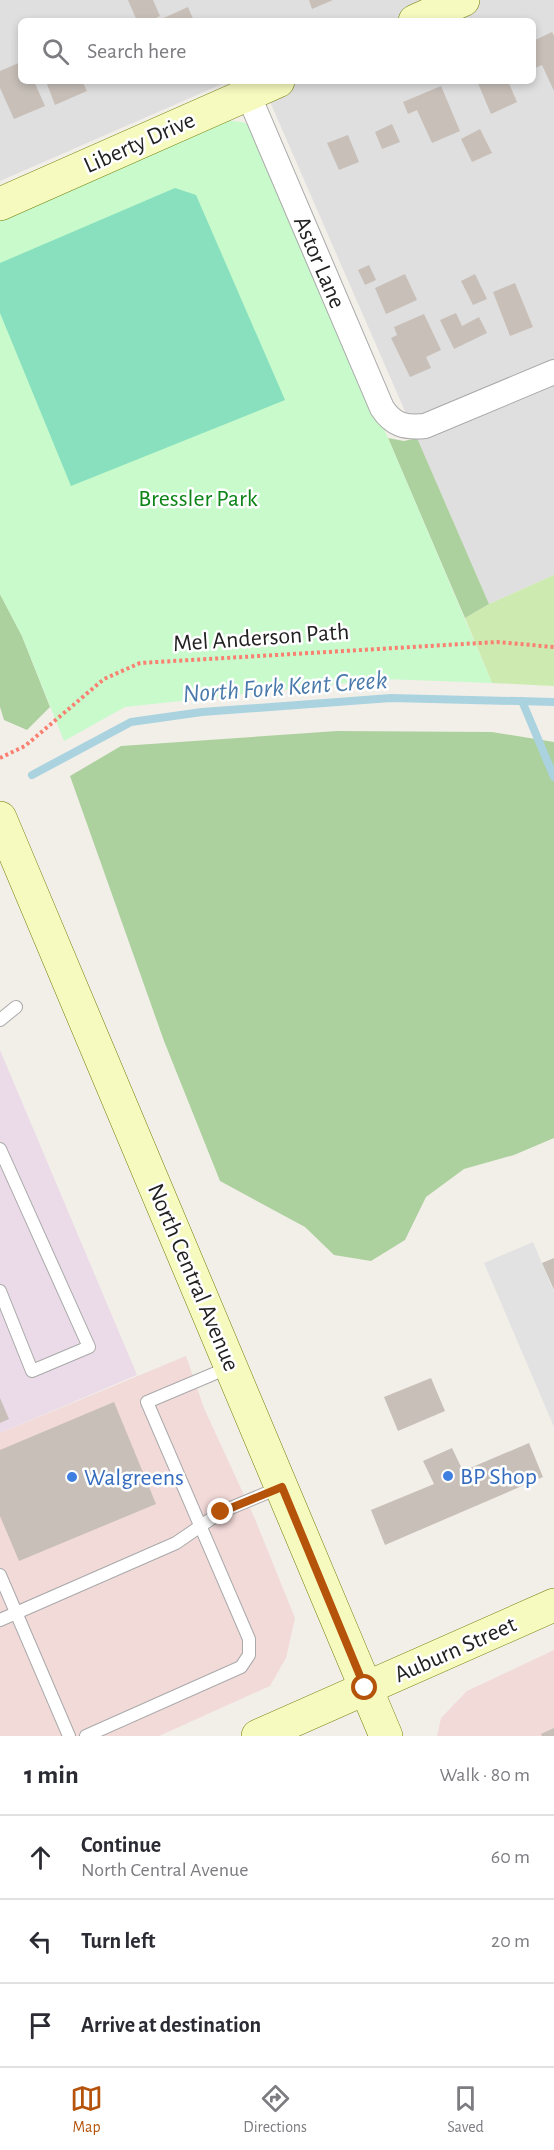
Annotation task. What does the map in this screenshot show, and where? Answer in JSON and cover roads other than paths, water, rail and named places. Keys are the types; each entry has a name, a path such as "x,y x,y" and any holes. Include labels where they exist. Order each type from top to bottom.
{"main road":[{"path":"422,18 463,0"},
{"name":"Liberty Drive","path":"0,204 271,84"},
{"name":"North Central Avenue","path":"0,818 386,1736"},
{"name":"Auburn Street","path":"258,1736 554,1605"}],"street":[{"name":"Astor Lane","path":"248,94 382,408 392,421 399,425 425,426 554,372"}],"lane":[{"path":"0,1020 16,1007"},
{"path":"0,1149 88,1347 32,1371 0,1291"},
{"path":"86,1736 241,1667 249,1655 249,1639 147,1402 231,1366"},
{"path":"0,1620 176,1543 221,1512 282,1487"},
{"path":"0,1575 69,1736"}],"waterway":[{"name":"North Fork Kent Creek","path":"32,775 131,722 202,712 391,698 554,702"},
{"path":"522,701 554,777"}],"place":[{"name":"BP Shop","path":"448,1476"},
{"name":"Walgreens","path":"72,1477"}],"park label":[{"name":"Bressler Park","path":"198,498"}]}
